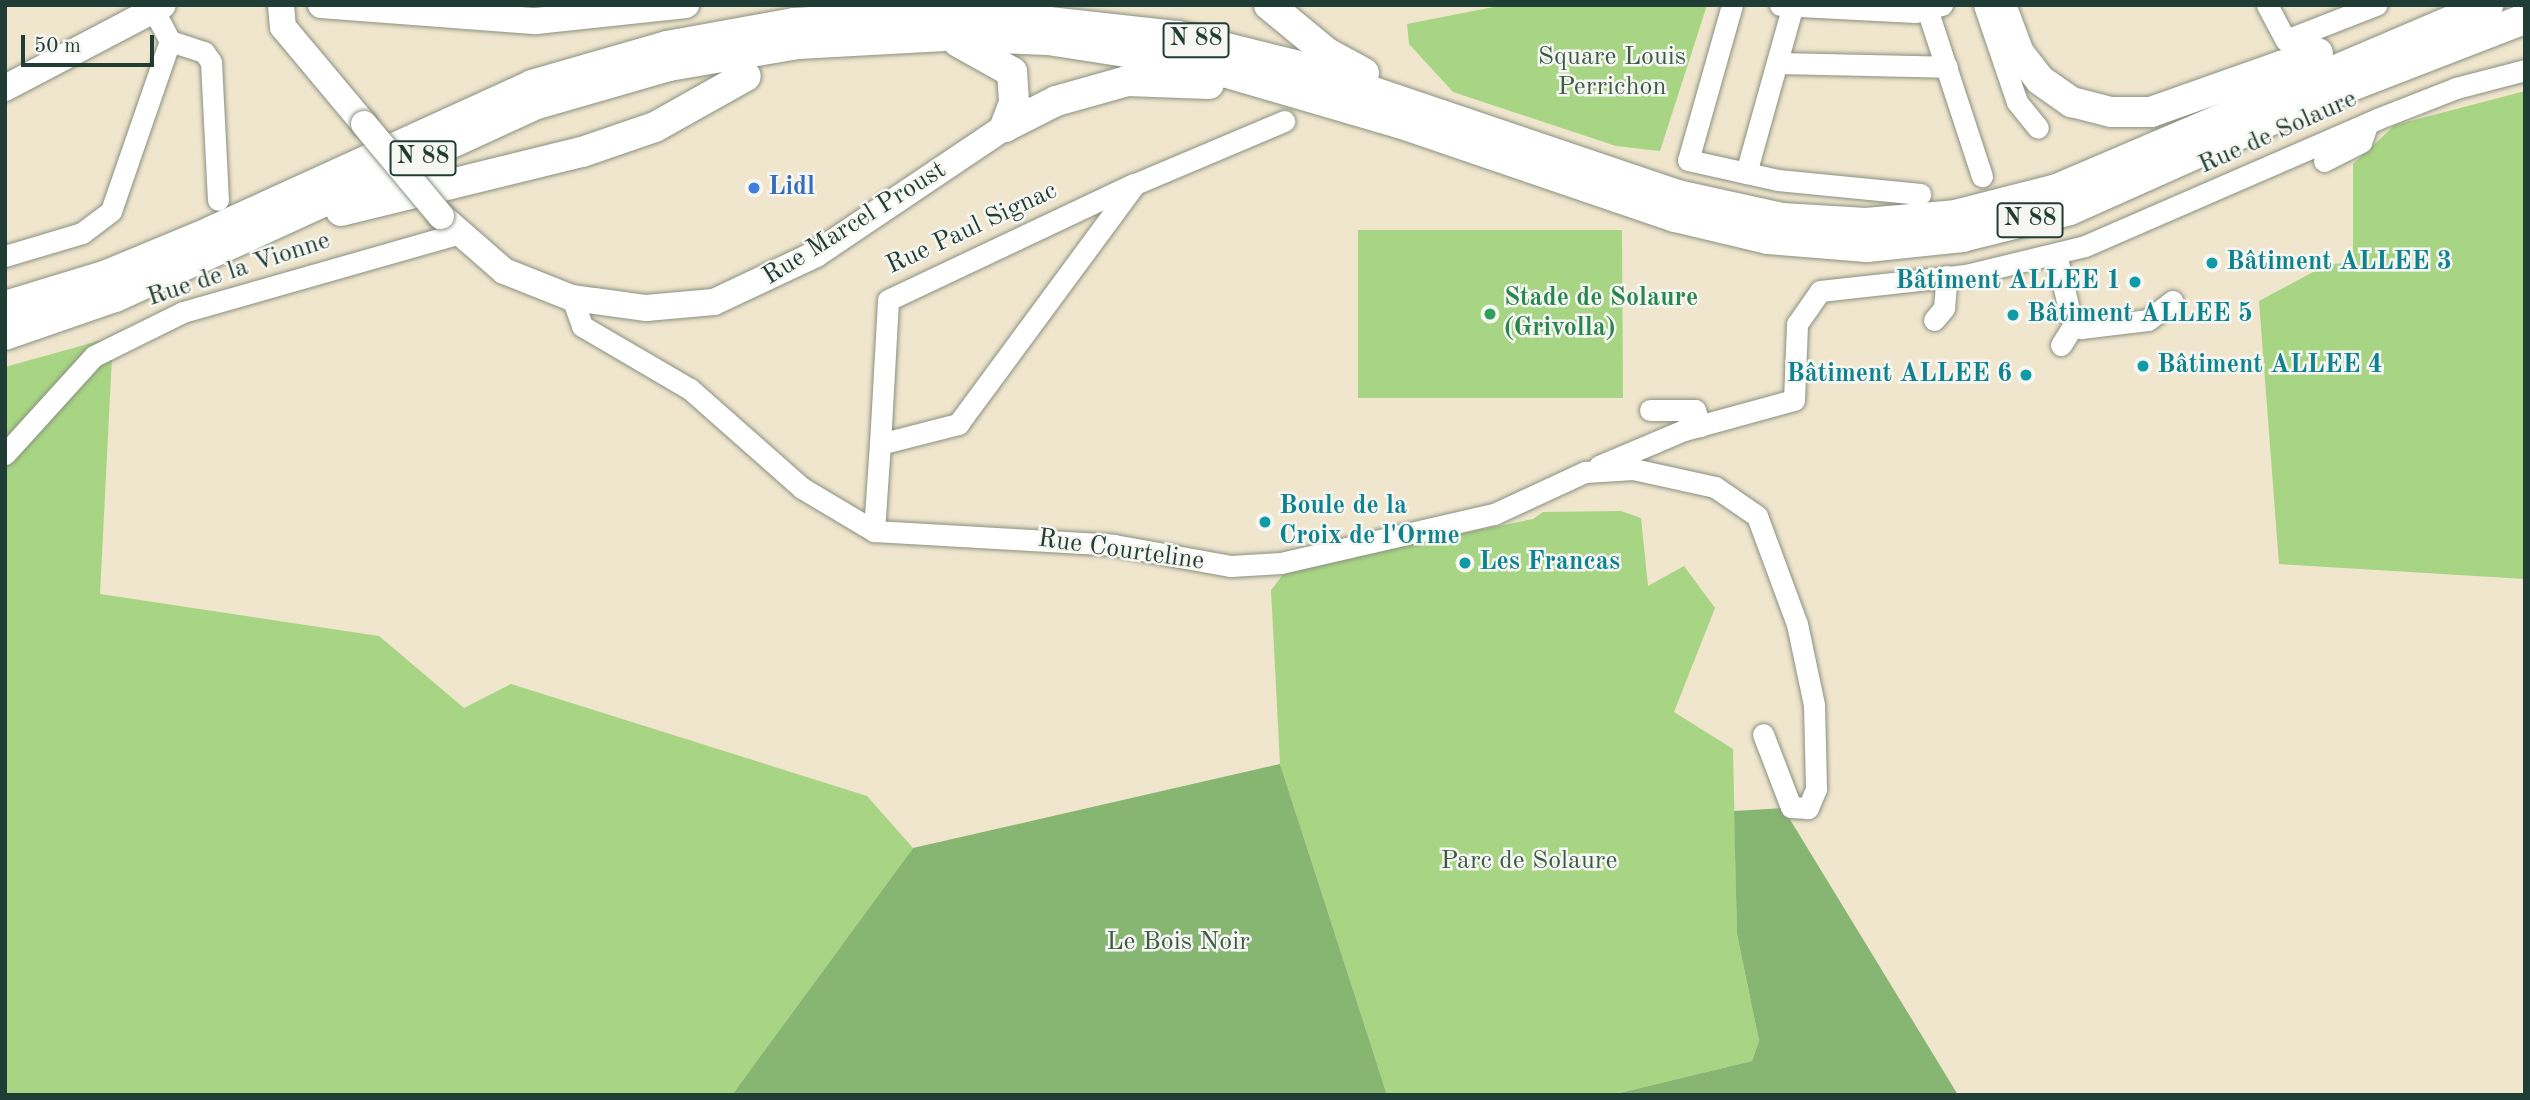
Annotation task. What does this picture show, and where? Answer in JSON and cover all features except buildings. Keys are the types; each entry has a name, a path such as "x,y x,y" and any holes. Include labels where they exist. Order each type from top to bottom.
{"highway":[{"path":"1269,5 1327,53 1360,69 1383,94"},
{"name":"N 88","path":"2001,5 2019,52 2040,80 2072,102 2111,112 2151,112 2396,25 2482,7"},
{"name":"N 88","path":"5,306 104,276 459,114 609,60 794,23 1014,10 1178,36 1383,94 1735,211 1823,222 1909,221 2057,189 2482,7"},
{"name":"N 88","path":"5,335 115,298 283,224 537,104 669,66 798,44 945,36 1112,48 1256,78 1675,217 1768,239 1867,247 1962,237 2070,210 2325,96 2525,19"},
{"path":"945,36 1003,62 1012,72 1014,103 1005,127"},
{"path":"283,224 582,152 655,127 746,76"},
{"path":"1005,127 1056,101 1127,81 1161,78 1228,87 1256,78"}],"main road":[{"path":"281,5 283,27 448,225 504,271 572,298"},
{"path":"321,5 536,21 686,5"},
{"path":"5,88 158,8"},
{"name":"Rue Marcel Proust","path":"572,298 646,308 714,302 747,290 816,254 1005,127"}],"street":[{"path":"1732,5 1688,160 1746,173 1920,194"},
{"path":"1984,5 2017,102 2038,128"},
{"path":"2267,5 2286,40 2376,5"},
{"path":"1746,173 1777,62 1786,6 1935,7 1947,68 1983,180"},
{"path":"5,256 82,233 111,211 170,41 158,8"},
{"path":"170,41 204,52 211,62 218,200"},
{"path":"1777,62 1947,68"},
{"name":"Rue de Solaure","path":"1584,472 1700,426 1794,400 1797,324 1819,291 1947,276 2056,254 2456,88 2525,70"},
{"name":"Rue Paul Signac","path":"874,531 888,300 1135,184 1284,121"},
{"path":"2334,159 2361,142 2368,123"},
{"path":"880,444 958,424 1135,184"},
{"name":"Rue de la Vionne","path":"5,454 94,356 183,312 448,225"},
{"path":"2056,254 2057,279 2071,310 2089,331 2139,329 2166,311"},
{"path":"1935,313 1947,276"},
{"name":"Rue Courteline","path":"572,298 582,326 690,388 802,488 874,531 1114,545 1230,566 1269,564 1494,514 1584,472 1671,475 1715,487 1757,516 1797,624 1814,705 1816,789 1808,808 1791,807 1763,734"},
{"path":"2061,345 2071,310"},
{"path":"1650,411 1695,410 1700,426"}],"green space":[{"name":"Square Louis Perrichon","path":"1504,5 1707,5 1660,151 1616,146 1453,92 1409,44 1407,24"},
{"path":"2525,91 2525,579 2279,564 2259,301 2328,264 2353,263 2353,164 2395,125"},
{"name":"Stade de Solaure (Grivolla)","path":"1358,230 1622,230 1623,398 1358,398"},
{"path":"113,337 100,594 379,636 464,708 511,684 867,796 913,848 732,1095 5,1095 5,367"},
{"name":"Parc de Solaure","path":"1621,511 1641,518 1648,586 1684,566 1715,608 1674,712 1733,749 1737,934 1759,1041 1752,1061 1611,1095 1387,1095 1280,764 1271,590 1288,568 1533,519 1543,512"},
{"name":"Le Bois Noir","path":"1280,764 1387,1095 732,1095 913,848"},
{"path":"1783,808 1958,1095 1611,1095 1752,1061 1759,1041 1737,934 1734,811"}],"place":[{"name":"Lidl","path":"754,188"},
{"name":"Bâtiment ALLEE 3","path":"2212,263"},
{"name":"Bâtiment ALLEE 1","path":"2135,282"},
{"name":"Stade de Solaure (Grivolla)","path":"1490,314"},
{"name":"Bâtiment ALLEE 5","path":"2013,315"},
{"name":"Bâtiment ALLEE 4","path":"2143,366"},
{"name":"Bâtiment ALLEE 6","path":"2026,375"},
{"name":"Boule de la Croix de l'Orme","path":"1265,522"},
{"name":"Les Francas","path":"1465,563"}]}
